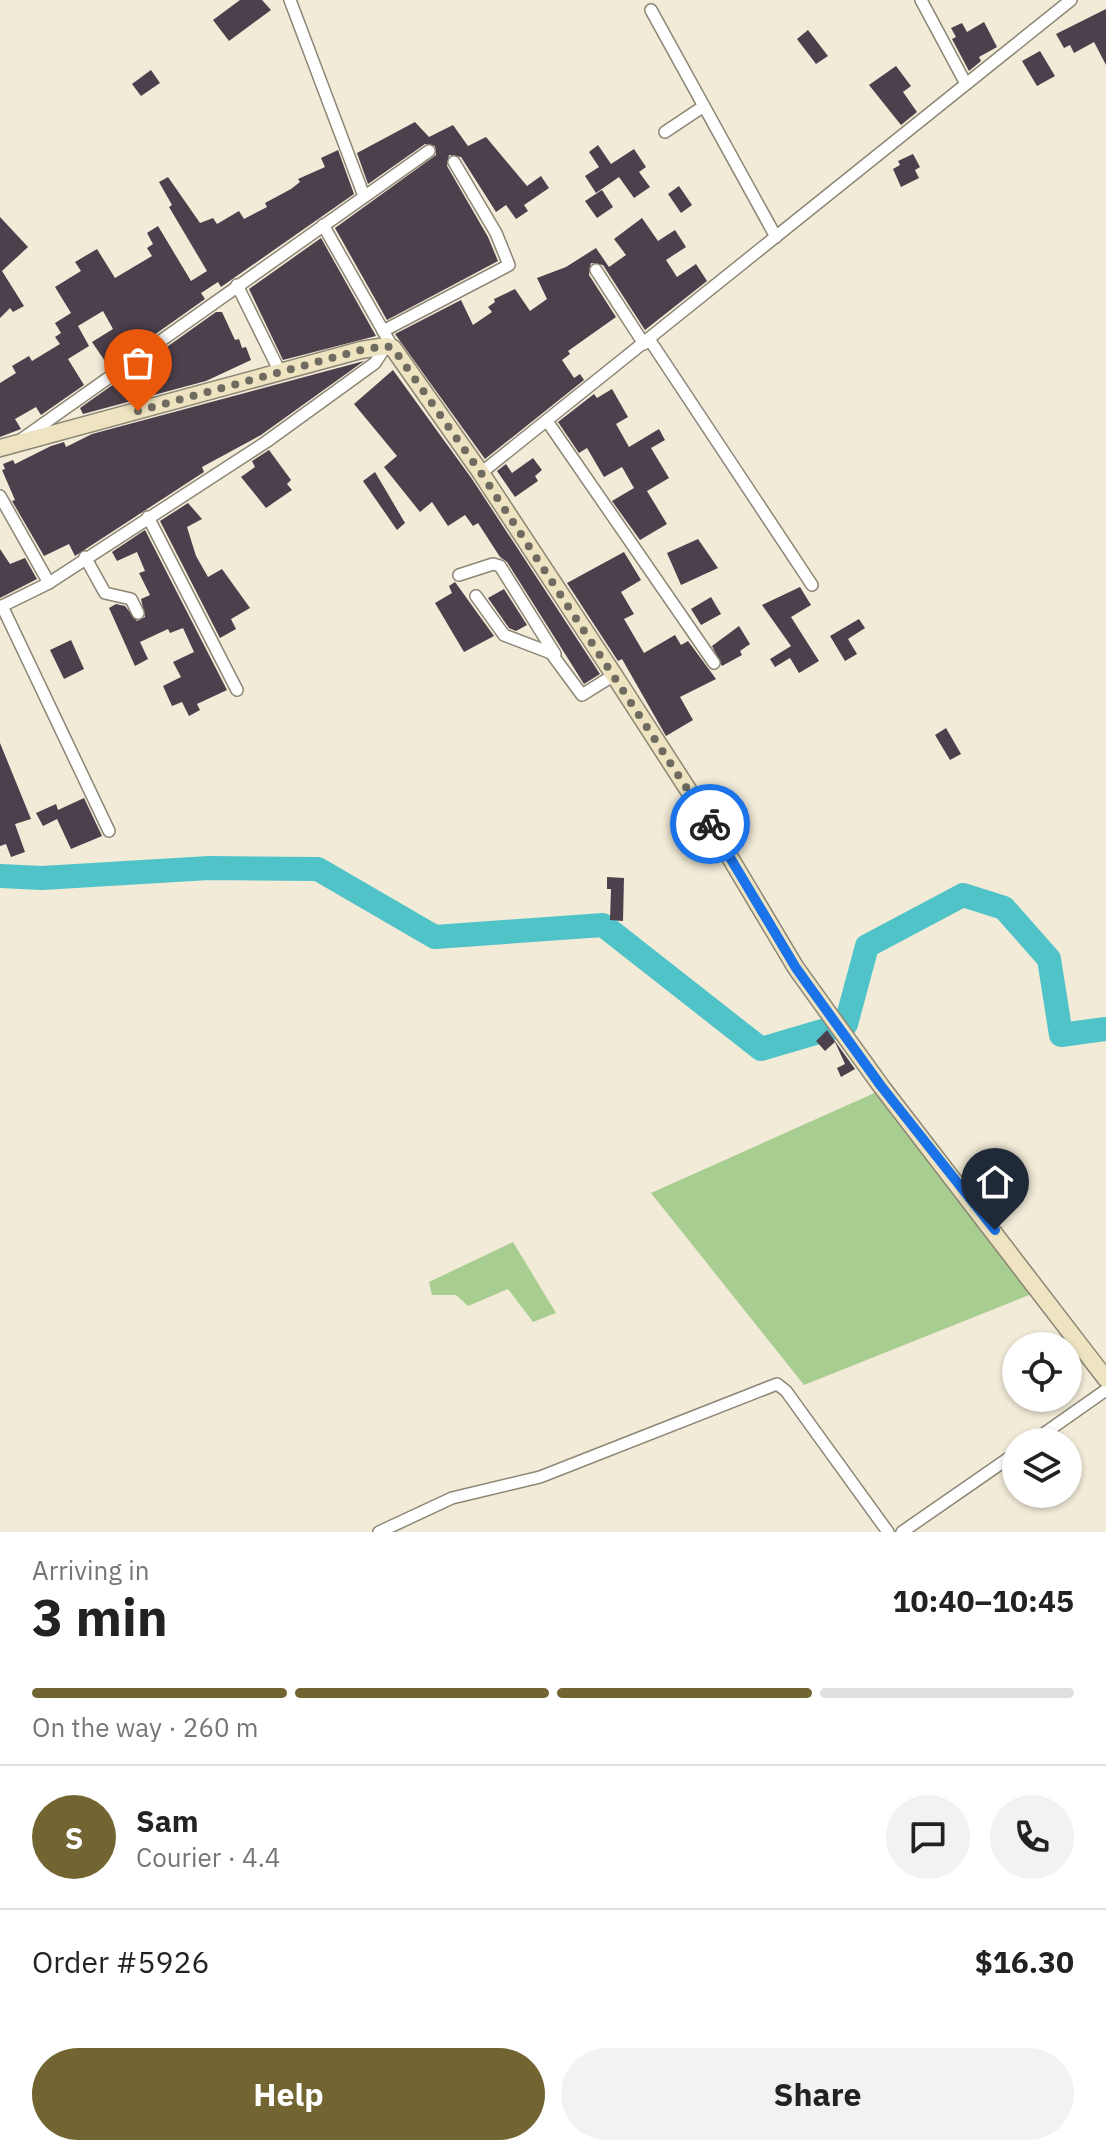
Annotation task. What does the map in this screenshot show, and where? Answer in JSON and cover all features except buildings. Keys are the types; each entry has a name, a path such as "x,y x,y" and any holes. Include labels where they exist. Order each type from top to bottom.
{"street":[{"path":"290,0 364,196"},
{"path":"921,0 966,84"},
{"path":"481,473 1071,0"},
{"path":"651,10 776,237"},
{"path":"665,132 704,106"},
{"path":"8,446 429,151"},
{"path":"8,446 387,341 509,265 496,233 454,162"},
{"path":"323,225 387,341 481,473 614,675 810,988 1106,1379"},
{"path":"596,270 812,585"},
{"path":"237,285 280,372"},
{"path":"109,831 1,607 49,583 328,398 375,363 387,341"},
{"path":"547,421 714,663"},
{"path":"0,496 49,583"},
{"path":"148,517 237,690"},
{"path":"85,557 102,590 110,596 131,599 138,613"},
{"path":"459,575 493,564 500,566 582,695 614,675"},
{"path":"476,596 508,639 543,650 559,660"},
{"path":"379,1532 452,1498 540,1477 777,1384 786,1391 888,1532"},
{"path":"1052,1428 1106,1390"},
{"path":"902,1532 1002,1463"}],"green space":[{"path":"879,1091 1034,1293 804,1385 651,1193"},
{"path":"513,1242 556,1313 533,1322 508,1289 468,1306 456,1295 432,1295 429,1282"}],"waterway":[{"path":"0,876 42,878 209,868 318,869 435,937 603,925 761,1049 846,1024 867,946 963,895 1004,908 1049,959 1061,1035 1106,1029"}],"way so far":[{"path":"138,411 361,350 386,346 393,348 481,473 710,824"}],"route":[{"path":"710,824 796,968 881,1086 995,1230"}]}
